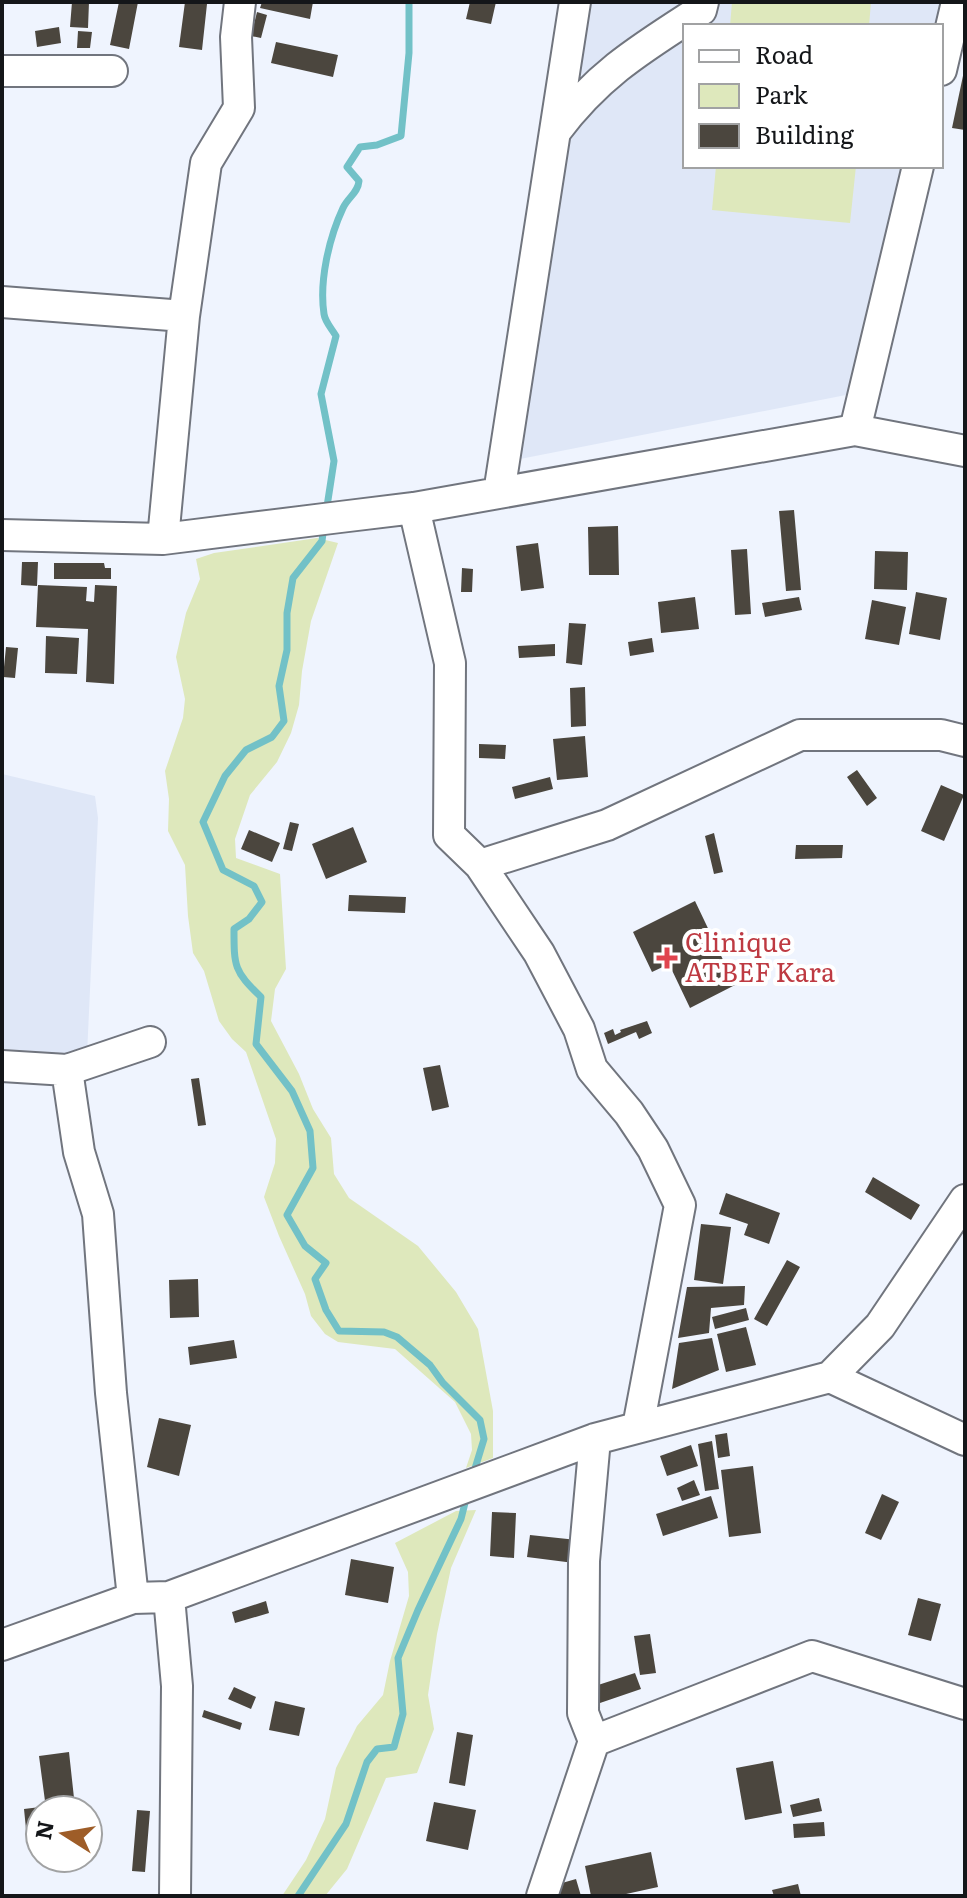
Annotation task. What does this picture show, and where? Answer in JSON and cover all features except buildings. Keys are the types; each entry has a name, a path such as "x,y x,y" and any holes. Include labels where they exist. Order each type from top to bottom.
{"street":[{"path":"163,539 184,316 206,163 239,108 236,37 240,2"},
{"path":"499,493 575,2"},
{"path":"554,134 576,104 622,61 701,10 703,2"},
{"path":"943,62 957,2"},
{"path":"2,71 112,71"},
{"path":"855,430 918,168"},
{"path":"2,302 184,316"},
{"path":"2,535 163,539 414,508 855,430 965,451"},
{"path":"414,508 450,663 449,835 480,865 539,953 579,1029 592,1069 629,1113 653,1149 680,1205 638,1427"},
{"path":"480,865 607,825 800,735 941,735 965,741"},
{"path":"2,1066 67,1070 150,1042"},
{"path":"67,1070 79,1152 98,1214 111,1393 133,1598"},
{"path":"2,1645 133,1598 169,1597 595,1439 830,1377 880,1326 965,1200"},
{"path":"830,1377 965,1440"},
{"path":"542,1896 594,1741 583,1713 583,1667 584,1561 595,1439"},
{"path":"169,1597 177,1686 175,1896"},
{"path":"594,1741 812,1656 965,1704"}],"shaded area":[{"path":"584,2 948,2 942,24 683,24 683,168 907,168 851,394 515,460"},
{"path":"2,774 95,796 98,818 87,1055 2,1056"}],"green space":[{"path":"732,2 871,2 869,24 730,24"},
{"path":"716,168 856,168 850,223 712,210"},
{"path":"317,538 338,543 311,621 299,705 291,733 277,762 250,795 235,839 236,858 280,874 286,969 275,989 271,1021 299,1074 313,1109 331,1138 334,1174 349,1198 418,1246 456,1292 478,1329 493,1411 493,1458 466,1468 472,1450 471,1434 455,1402 395,1349 338,1342 325,1334 311,1316 305,1294 264,1197 275,1163 276,1139 246,1052 219,1021 204,971 193,953 185,865 168,831 169,799 165,771 183,718 185,699 176,657 186,613 200,579 196,559 214,553"},
{"path":"476,1510 451,1568 428,1695 434,1729 417,1773 386,1778 347,1869 325,1896 282,1896 306,1860 325,1819 336,1768 357,1726 383,1695 409,1596 408,1572 395,1543 456,1511"}],"waterway":[{"path":"326,513 334,461 321,394 336,336 324,314 326,260 338,220 359,181 347,167 360,147 377,145 401,136 409,53 409,2"},
{"path":"324,525 322,541 293,578 287,613 287,650 279,686 284,721 272,737 246,750 225,776 203,822 223,870 254,886 262,902 249,919 234,929 235,960 245,981 261,997 256,1044 292,1091 310,1131 313,1168 287,1215 305,1246 326,1263 315,1279 326,1310 339,1331 384,1332 397,1337 430,1365 443,1383 480,1420 484,1439 473,1475"},
{"path":"298,1896 346,1824 367,1762 377,1749 394,1747 403,1714 398,1658 461,1519 467,1495"}],"place":[{"name":"Clinique ATBEF Kara","path":"667,958"}]}
